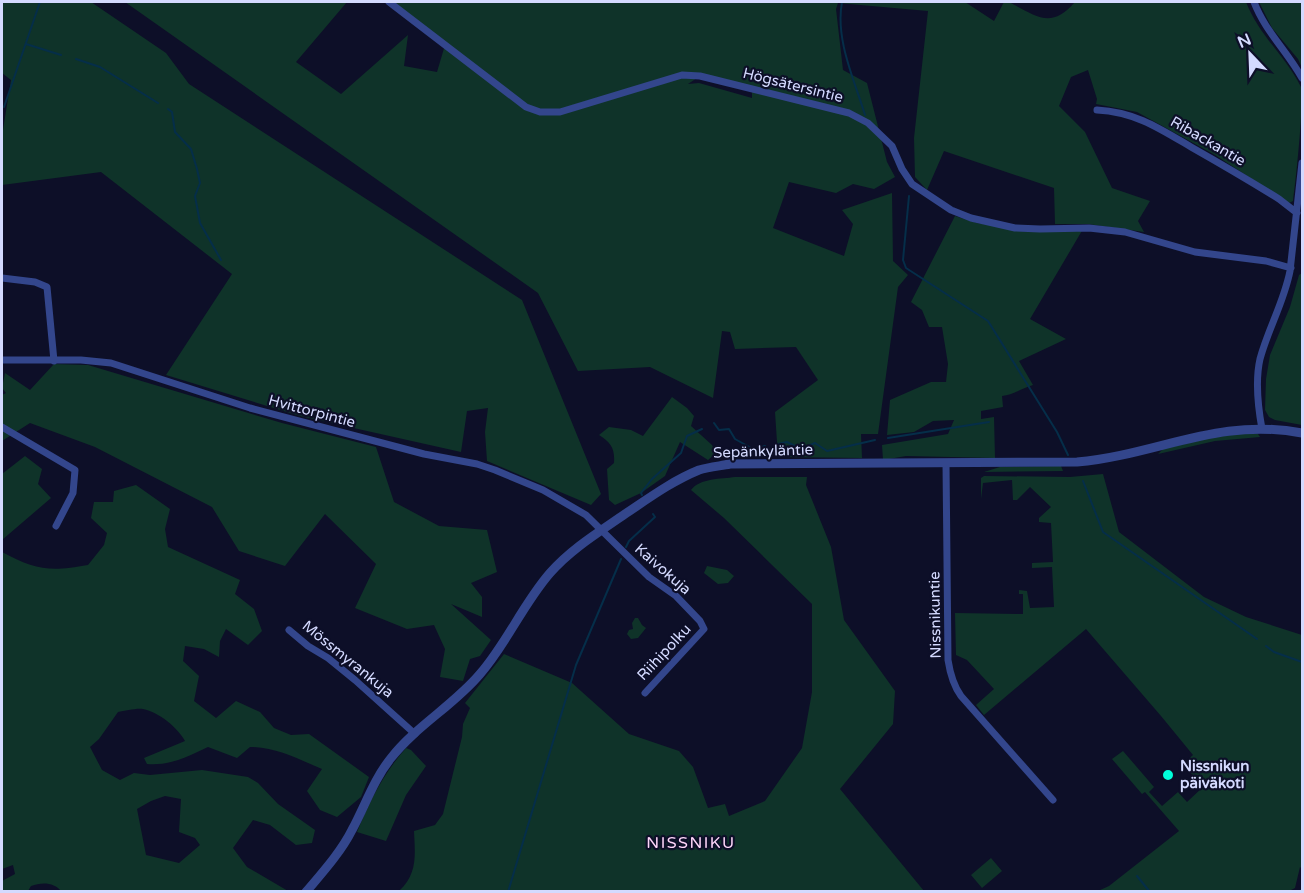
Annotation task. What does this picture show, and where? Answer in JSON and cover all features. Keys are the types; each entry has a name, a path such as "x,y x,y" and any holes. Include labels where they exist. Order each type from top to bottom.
{"street":[{"name":"Högsätersintie","path":"388,2 526,107 540,112 560,112 682,75 700,76 849,113 868,123 892,146 902,169 912,184 951,210 971,218 1016,228 1040,230 1089,228 1122,231 1175,248 1266,261 1291,268"},
{"path":"1254,2 1268,30 1293,62 1302,78"},
{"name":"Ribackantie","path":"1097,110 1117,111 1160,128 1279,199 1297,213"},
{"path":"1262,429 1258,400 1260,361 1287,289 1302,163"},
{"path":"2,278 35,282 47,287 54,361"},
{"name":"Hvittorpintie","path":"2,360 97,360 111,363 260,411 424,454 488,467 543,490 574,507 602,530"},
{"path":"2,427 75,470 73,493 56,526"},
{"name":"Sepänkyläntie","path":"306,891 351,833 376,781 391,758 480,675 496,655 528,603 551,572 576,549 602,530 672,483 702,469 771,463 1088,461 1236,429 1302,433"},
{"name":"Nissnikuntie","path":"946,463 948,660 955,688 1053,800"},
{"name":"Kaivokuja","path":"602,530 649,577 676,596 700,621 704,630"},
{"name":"Mössmyrankuja","path":"289,630 355,680 415,734"},
{"name":"Riihipolku","path":"645,693 704,630"}],"green space":[{"path":"2,2 91,2 166,53 189,84 522,300 601,494 591,505 487,461 485,432 488,408 467,411 461,452 300,416 166,375 232,274 101,172 2,185 2,136 11,80 2,73"},
{"path":"125,2 347,2 296,62 341,94 408,35 404,66 437,72 445,45 389,2 965,2 994,21 1004,2 1009,2 1035,16 1051,18 1066,11 1075,2 1246,2 1258,26 1288,65 1301,87 1301,125 1296,176 1293,201 1289,203 1215,155 1137,112 1096,104 1097,99 1088,70 1071,77 1059,106 1085,132 1112,188 1150,201 1138,221 1144,232 1088,224 1055,224 1054,188 944,151 927,190 915,177 914,138 928,11 838,3 836,9 843,70 867,83 887,162 895,177 874,189 853,184 836,193 789,182 773,228 844,256 853,224 842,210 892,193 893,261 908,275 898,287 878,434 861,434 862,458 778,457 775,412 818,380 796,347 735,349 730,332 722,331 713,398 650,367 578,371 538,293","holes":["700,76 752,88 752,98 699,83 688,84"]},
{"path":"1259,2 1302,2 1302,68 1298,59 1272,28"},
{"path":"955,216 977,223 1029,232 1083,229 1030,319 1066,339 1019,361 1033,385 1002,396 1003,407 981,411 981,419 994,417 995,458 906,456 883,460 882,445 948,434 954,420 933,421 914,432 887,435 890,400 931,382 946,382 948,364 942,327 929,327 922,310 911,302"},
{"path":"1302,273 1302,425 1275,420 1269,417 1265,410 1266,379 1270,355 1290,307 1299,275"},
{"path":"54,364 88,365 282,423 376,447 394,502 439,526 487,530 497,572 471,583 482,597 482,617 451,604 491,640 480,656 470,659 463,681 440,677 445,649 434,625 407,629 355,608 376,564 325,514 285,566 239,551 212,507 95,447 30,423 2,441 2,395 6,393 2,388 5,373 30,390"},
{"path":"672,397 694,416 691,426 712,445 716,453 708,460 680,442 665,476 641,493 615,505 609,500 607,469 614,463 614,453 609,443 599,435 609,427 631,430 643,436"},
{"path":"1227,434 1258,434 1260,437 1215,441 1158,454 1163,449"},
{"path":"25,456 42,469 38,484 51,498 2,540 2,474"},
{"path":"1061,466 1063,471 984,472 1000,467"},
{"path":"1103,474 1119,532 1204,597 1246,617 1302,635 1302,869 1300,867 1295,888 1289,891 1098,891 1109,886 1179,831 1145,792 1142,794 1112,759 1123,751 1154,787 1149,792 1162,806 1178,792 1187,802 1203,787 1183,764 1193,755 1086,629 984,715 976,705 994,689 967,660 956,655 955,613 1023,614 1023,594 1019,594 1019,590 1027,591 1030,608 1054,607 1052,567 1032,568 1032,563 1053,562 1051,523 1039,522 1039,518 1051,507 1030,487 1017,500 1013,500 1012,480 983,483 981,499 981,478 984,476 1070,477"},
{"path":"735,477 807,477 806,485 831,547 844,620 895,691 893,724 840,789 924,891 399,891 410,877 414,863 414,831 435,825 443,814 462,737 463,724 470,708 465,703 504,654 572,683 629,734 679,751 693,767 708,808 725,804 729,816 765,801 802,748 812,692 812,604 724,518 691,490 705,481"},
{"path":"136,485 170,509 165,529 168,547 240,580 235,594 254,609 262,631 248,645 226,629 220,641 219,657 204,649 185,646 183,661 199,676 194,701 216,718 236,701 260,712 274,728 291,735 309,734 369,777 361,797 337,817 320,810 307,791 322,769 278,751 250,747 237,758 208,747 171,762 147,764 144,758 185,741 167,721 143,709 118,712 99,739 90,747 102,770 120,780 134,773 150,775 202,770 248,777 258,783 278,804 315,830 312,843 296,845 270,825 253,820 233,848 247,867 288,891 62,892 55,886 39,884 31,886 28,891 2,891 2,881 15,874 13,865 2,869 2,552 24,563 43,568 88,565 104,545 107,533 91,518 94,502 113,502 114,491","holes":["165,796 181,799 179,832 195,838 200,845 179,863 146,855 137,809"]},
{"path":"707,566 727,570 734,576 728,583 718,584 704,573"},
{"path":"635,618 638,618 646,628 638,638 631,639 627,634 633,629 632,623"},
{"path":"406,748 411,750 426,766 406,795 386,841 357,832 378,788"},
{"path":"991,858 1002,871 982,888 971,875"}],"waterway":[{"path":"4,107 40,2"},
{"path":"842,2 843,45 865,115"},
{"path":"26,44 61,55"},
{"path":"76,59 100,67 158,103"},
{"path":"168,109 172,112 175,132 191,149 200,183 195,196 200,223 221,260"},
{"path":"909,196 903,260 906,268 988,321 1057,432 1068,455"},
{"path":"888,438 989,422"},
{"path":"714,423 719,430 729,429 735,439 753,449 765,446"},
{"path":"642,495 641,493 652,479 681,453 687,436 702,429"},
{"path":"778,444 787,442 801,449 815,443 827,451 875,440"},
{"path":"1083,481 1103,532 1257,639"},
{"path":"626,547 629,541 655,517 653,514"},
{"path":"508,892 576,665 621,559"},
{"path":"1266,646 1274,652 1302,662"},
{"path":"1137,876 1150,892"}],"place":[{"name":"Nissnikun päiväkoti","path":"1168,775"}],"district":[{"name":"NISSNIKU","path":"691,842"}]}
